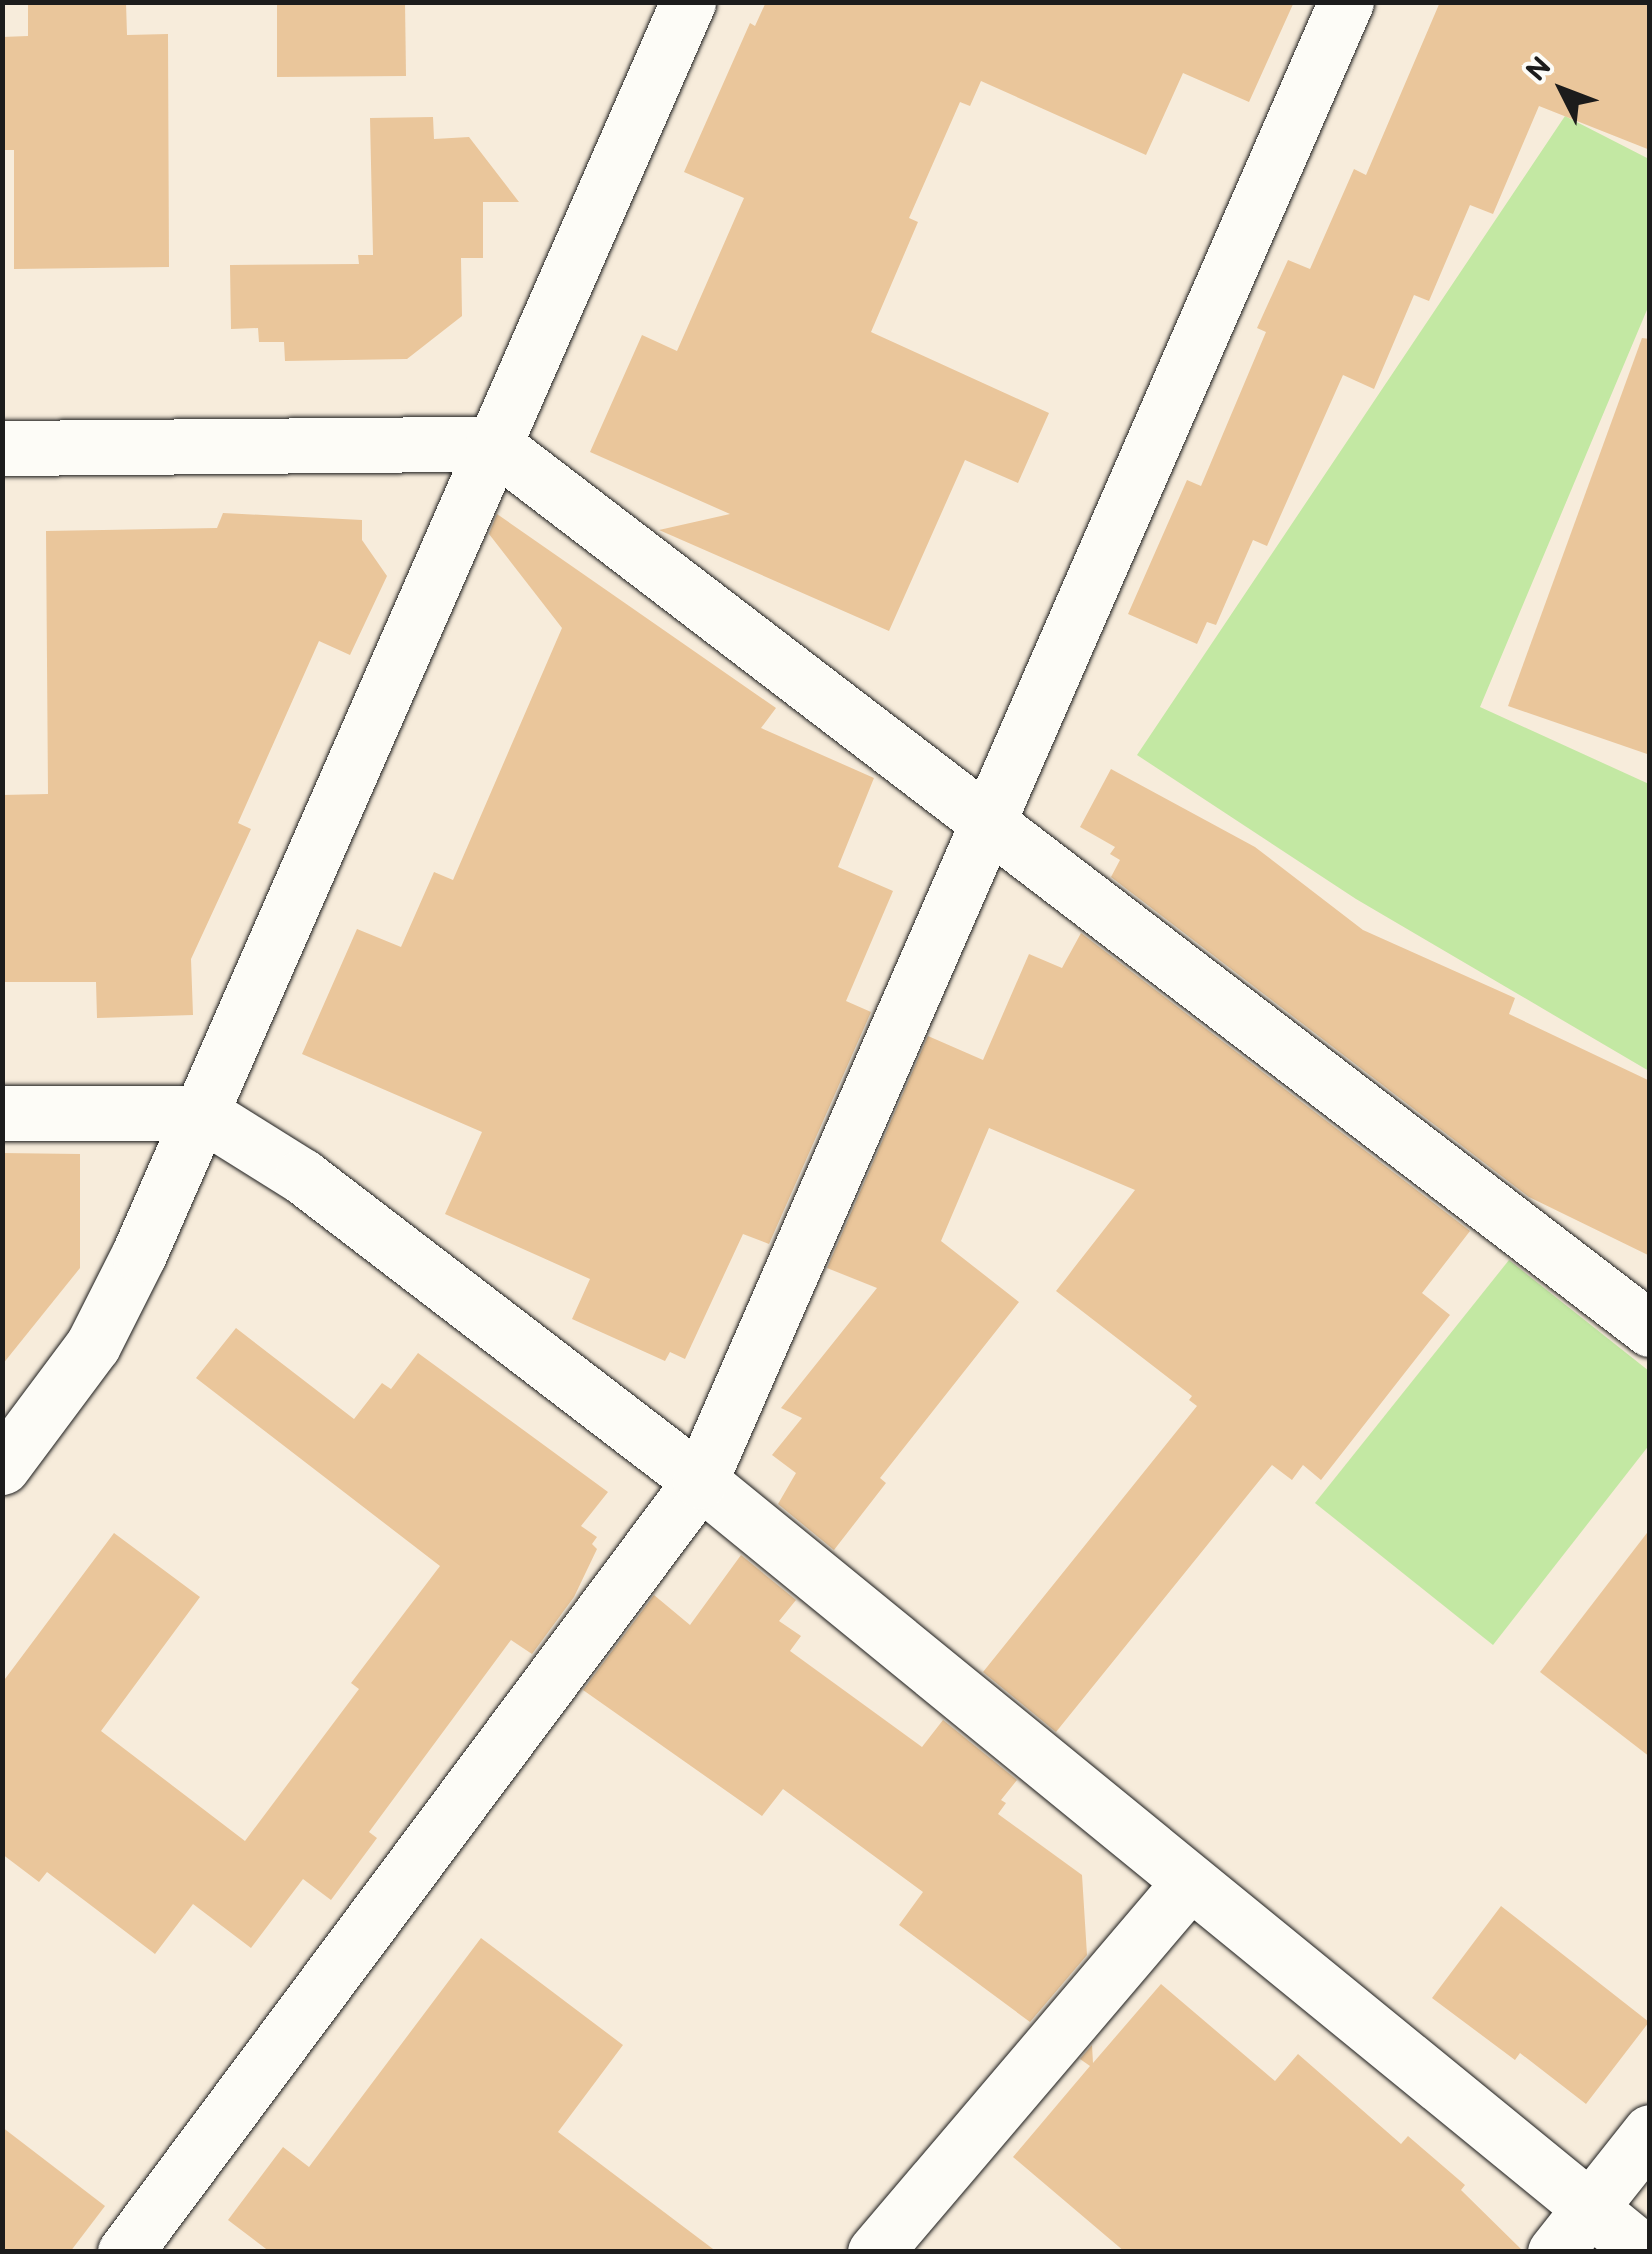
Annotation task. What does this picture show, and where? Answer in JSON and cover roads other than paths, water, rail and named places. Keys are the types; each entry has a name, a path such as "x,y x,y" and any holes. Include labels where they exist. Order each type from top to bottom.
{"street":[{"path":"2,1467 93,1345 140,1254 688,2"},
{"path":"125,2252 700,1482 1346,2"},
{"path":"2,448 493,444 984,824 1650,1328"},
{"path":"2,1113 201,1113 302,1176 700,1482 1644,2252"},
{"path":"875,2252 1190,1882"},
{"path":"1556,2252 1650,2132"}]}
